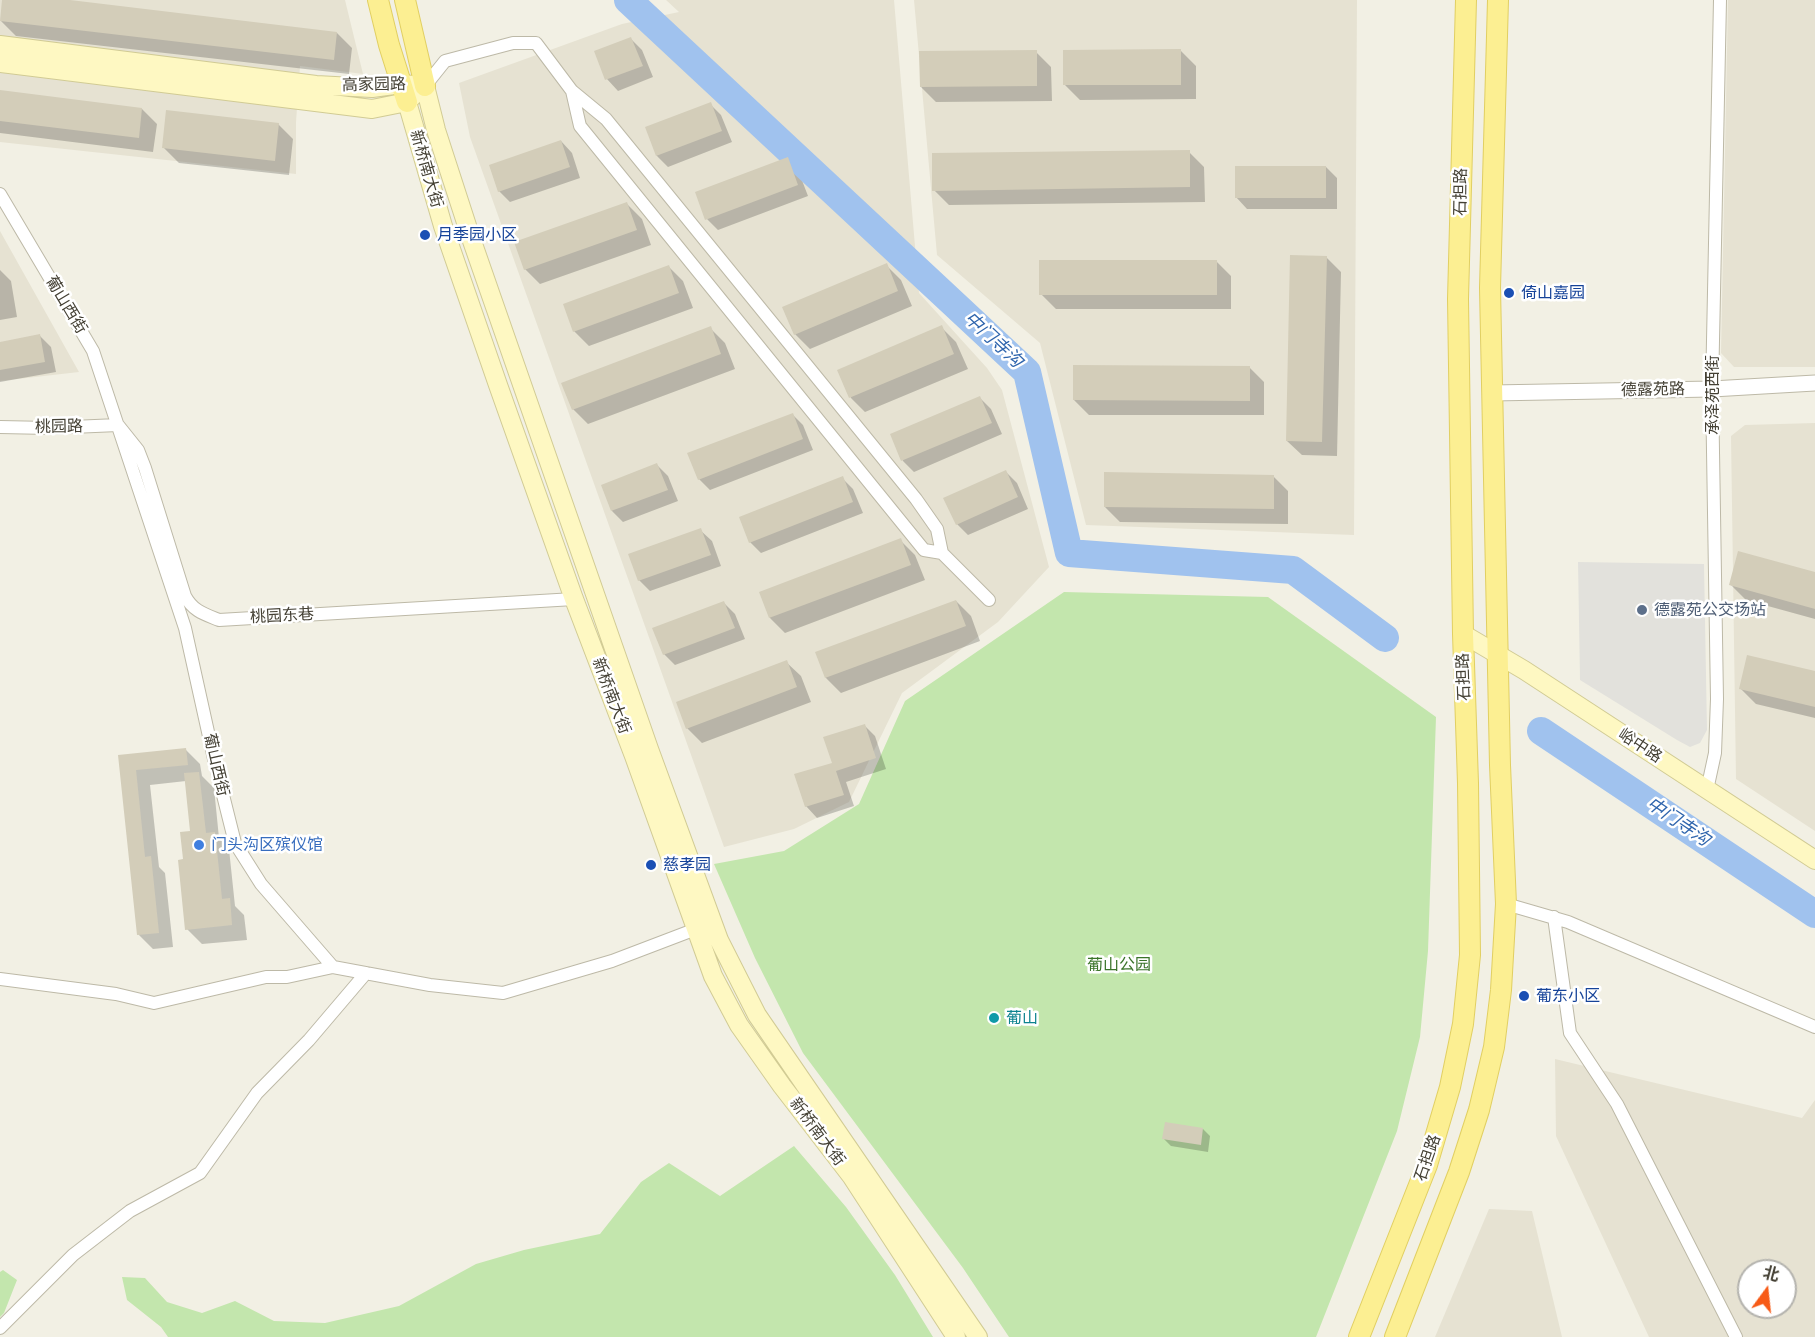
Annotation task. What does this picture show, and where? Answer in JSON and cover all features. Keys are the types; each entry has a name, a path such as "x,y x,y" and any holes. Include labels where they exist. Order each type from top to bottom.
{"main road":[{"name":"新桥南大街","path":"378,0 388,45 443,226 574,599 634,756 713,976 739,1025 782,1086 852,1177 956,1337"},
{"name":"新桥南大街","path":"405,0 436,130 472,241 653,760 719,940 758,1015 978,1337"},
{"name":"石担路","path":"1359,1337 1427,1165 1450,1087 1463,1024 1470,955 1458,299 1466,0"},
{"name":"石担路","path":"1395,1337 1459,1172 1479,1110 1494,1047 1501,990 1506,904 1500,765 1490,288 1498,0"},
{"name":"高家园路","path":"0,45 316,85 372,88 404,93"},
{"name":"高家园路","path":"0,63 372,109 404,93 425,86"},
{"name":"峪中路","path":"1463,634 1815,860"}],"street":[{"name":"承泽苑西街","path":"1707,789 1715,753 1717,699 1712,389 1720,0"},
{"path":"425,86 445,61 513,43 536,44 572,91 606,119 916,499 937,529 942,553 989,600"},
{"path":"572,91 580,126 587,135 924,550 942,553"},
{"name":"葡山西街","path":"0,194 93,351 186,628 214,759 235,843 261,884 333,968"},
{"name":"德露苑路","path":"1492,393 1712,389 1815,383"},
{"name":"桃园东巷","path":"118,425 138,450 146,468 185,596 191,606 219,620 574,599"},
{"name":"桃园路","path":"0,427 50,428 118,425"},
{"path":"1506,904 1554,917 1720,985 1815,1027"},
{"path":"1554,917 1570,1033 1617,1104 1736,1337"},
{"path":"0,979 116,994 154,1003 266,977 287,977 333,968 430,985 503,993 612,961 696,929"},
{"path":"0,1328 73,1255 130,1211 200,1173 257,1093 309,1041 366,973"}],"shaded area":[{"path":"0,0 345,0 363,74 300,66 296,122 296,174 0,142"},
{"path":"666,0 894,0 919,293 987,368 1002,390 1049,567 998,622 902,693 849,802 794,829 724,847 470,137 459,83 622,24 679,12"},
{"path":"914,0 1357,0 1354,535 1086,525 1040,343 937,255"},
{"path":"1728,0 1815,0 1815,367 1734,367 1721,353"},
{"path":"0,231 79,372 0,381"},
{"path":"1815,423 1815,831 1736,779 1731,436 1745,425"},
{"name":"德露苑公交场站","path":"1578,562 1704,564 1707,730 1700,743 1690,747 1580,680"},
{"path":"1555,1059 1802,1118 1815,1100 1815,1337 1649,1337 1556,1136"},
{"path":"1489,1209 1532,1211 1562,1337 1435,1337"}],"green space":[{"name":"葡山公园","path":"1064,592 1268,597 1436,717 1428,951 1420,1037 1397,1131 1316,1337 1009,1337 963,1268 803,1053 755,958 714,864 784,851 859,804 905,701"},
{"path":"794,1146 846,1207 895,1275 933,1337 168,1337 161,1327 127,1300 122,1277 145,1278 167,1302 202,1313 235,1301 274,1321 325,1323 399,1306 476,1264 524,1250 600,1234 641,1182 669,1163 720,1196"},
{"path":"3,1270 17,1280 4,1313 0,1317 0,1272"}],"building":[{"path":"2,0 70,0 337,32 334,60 0,21"},
{"path":"631,37 643,66 605,80 594,51"},
{"path":"1181,49 1181,85 1063,85 1063,50"},
{"path":"1037,50 1037,86 920,87 919,51"},
{"path":"0,90 142,108 139,138 0,121"},
{"path":"711,102 722,131 656,156 645,127"},
{"path":"166,110 279,123 275,161 162,148"},
{"path":"561,140 570,167 498,192 489,165"},
{"path":"1190,150 1190,187 932,191 932,153"},
{"path":"788,157 798,185 705,220 695,192"},
{"path":"1235,166 1326,166 1326,198 1235,198"},
{"path":"627,202 637,230 524,270 514,242"},
{"path":"1290,255 1327,256 1322,442 1286,441"},
{"path":"1039,260 1217,260 1217,295 1039,295"},
{"path":"887,263 898,291 794,335 782,307"},
{"path":"669,265 679,293 573,332 563,304"},
{"path":"942,325 954,354 849,398 837,370"},
{"path":"711,326 721,354 572,410 561,383"},
{"path":"40,334 45,362 0,370 0,342"},
{"path":"1073,365 1250,366 1250,401 1073,400"},
{"path":"980,396 992,423 901,461 890,434"},
{"path":"793,413 803,439 698,480 687,453"},
{"path":"657,463 668,490 611,511 601,485"},
{"path":"1006,470 1018,497 956,525 943,498"},
{"path":"1104,472 1274,475 1274,509 1104,507"},
{"path":"843,476 853,502 749,543 739,517"},
{"path":"701,528 711,555 638,581 628,554"},
{"path":"901,538 911,565 769,618 759,592"},
{"path":"1738,551 1815,572 1815,609 1729,585"},
{"path":"956,600 966,626 825,678 815,652"},
{"path":"724,601 735,628 663,655 652,628"},
{"path":"1747,655 1815,671 1815,707 1739,689"},
{"path":"787,660 797,687 686,729 676,702"},
{"path":"865,724 876,758 836,771 844,795 805,807 794,774 832,763 823,737"},
{"path":"186,748 188,765 136,770 145,857 151,856 159,933 137,935 118,755"},
{"path":"199,772 206,833 215,832 222,899 230,898 232,925 185,930 178,860 183,859 180,832 190,831 184,773"},
{"path":"1165,1122 1203,1128 1201,1145 1162,1139"}],"waterway":[{"name":"中门寺沟","path":"628,0 1027,372 1069,553 1293,570 1385,638"},
{"name":"中门寺沟","path":"1541,731 1815,914"}],"place":[{"name":"月季园小区","path":"425,235"},
{"name":"倚山嘉园","path":"1509,293"},
{"name":"德露苑公交场站","path":"1642,610"},
{"name":"门头沟区殡仪馆","path":"199,845"},
{"name":"慈孝园","path":"651,865"},
{"name":"葡东小区","path":"1524,996"},
{"name":"葡山","path":"994,1018"}]}
